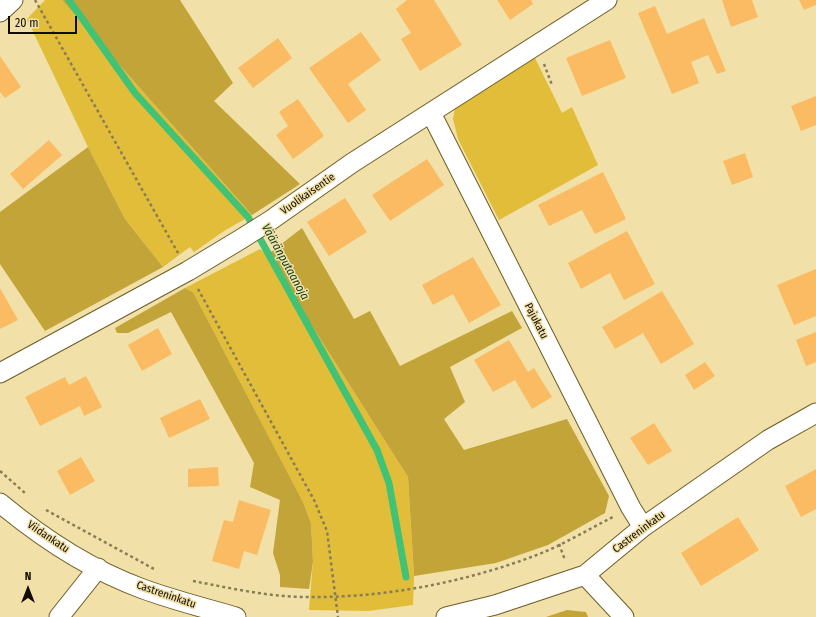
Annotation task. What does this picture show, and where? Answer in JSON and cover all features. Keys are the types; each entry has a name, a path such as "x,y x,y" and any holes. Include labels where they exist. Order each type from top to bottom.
{"street":[{"path":"0,12 13,0"},
{"name":"Vuolikaisentie","path":"0,373 188,271 241,239 271,220 352,163 607,0"},
{"name":"Pajukatu","path":"431,113 631,508 643,527"},
{"name":"Castreninkatu","path":"446,617 495,605 585,575 643,527 768,440 816,413"},
{"name":"Viidankatu","path":"0,504 51,541 98,568"},
{"path":"59,617 98,568"},
{"name":"Castreninkatu","path":"98,568 142,589 236,617"},
{"path":"585,575 624,617"}],"path":[{"path":"34,0 188,271 314,500 327,531 338,617"},
{"path":"0,470 27,495"},
{"path":"44,508 161,571"},
{"path":"192,580 241,590 306,597 336,596 420,588 476,575 536,556 631,508"}],"shaded area":[{"path":"45,0 62,0 252,215 224,231 194,252 190,247 163,267 125,219 88,147 27,19"},
{"path":"62,0 180,0 233,83 214,101 300,184 252,215"},
{"path":"535,58 562,113 572,107 598,165 499,220 458,139 453,119 455,108"},
{"path":"88,147 125,219 163,267 45,331 0,264 0,212"},
{"path":"302,228 354,319 370,311 400,366 512,311 522,328 450,367 465,402 444,419 464,450 567,419 609,496 605,513 548,545 496,563 414,576 408,477 267,255"},
{"path":"260,249 267,255 408,477 414,576 413,605 368,611 309,610 313,561 311,523 303,502 193,292 185,288"},
{"path":"185,288 193,292 303,502 311,523 313,562 309,589 280,587 280,575 273,553 280,500 250,487 254,463 171,312 128,333 117,333 115,328"},
{"path":"567,610 586,612 588,617 546,617"}],"building":[{"path":"407,0 434,0 462,45 420,71 401,39 411,33 396,9"},
{"path":"497,0 531,0 533,4 510,20"},
{"path":"722,0 752,0 758,17 731,27"},
{"path":"799,0 816,0 816,5 804,10"},
{"path":"655,6 667,34 704,18 726,71 717,74 708,55 691,62 699,83 672,94 638,13"},
{"path":"361,32 381,60 348,84 366,110 348,123 309,68"},
{"path":"278,38 292,58 253,88 238,68"},
{"path":"610,40 626,78 582,96 566,58"},
{"path":"0,56 21,87 5,98 0,92"},
{"path":"816,96 816,125 801,131 791,106"},
{"path":"298,99 324,136 293,159 276,135 288,126 279,112"},
{"path":"49,140 62,155 23,189 10,174"},
{"path":"745,153 753,177 732,185 723,161"},
{"path":"427,159 444,185 390,221 372,195"},
{"path":"603,172 626,219 595,234 582,210 549,226 538,205"},
{"path":"345,198 367,232 329,256 307,222"},
{"path":"627,231 655,284 624,300 610,273 581,289 568,263"},
{"path":"473,257 501,305 469,323 453,294 433,305 422,285"},
{"path":"816,269 816,316 794,325 777,285"},
{"path":"0,288 18,320 0,329"},
{"path":"662,291 694,344 661,364 643,333 615,349 602,327"},
{"path":"158,328 172,354 142,371 128,345"},
{"path":"816,332 816,362 806,366 796,340"},
{"path":"509,340 528,372 534,368 552,397 532,409 515,380 493,392 474,360"},
{"path":"705,362 715,376 694,390 685,375"},
{"path":"86,376 102,407 84,416 80,406 40,426 25,397 65,377 69,385"},
{"path":"200,399 210,419 169,438 160,418"},
{"path":"654,423 672,451 648,465 630,438"},
{"path":"81,457 95,481 70,495 57,471"},
{"path":"218,467 219,486 188,487 188,469"},
{"path":"816,469 816,509 801,517 785,486"},
{"path":"239,500 271,510 257,555 244,551 239,569 212,561 224,520 233,522"},
{"path":"738,517 759,550 701,586 681,553"}],"waterway":[{"name":"Vääränputaanoja","path":"69,0 135,93 248,217 377,450 389,483 406,577"}]}
